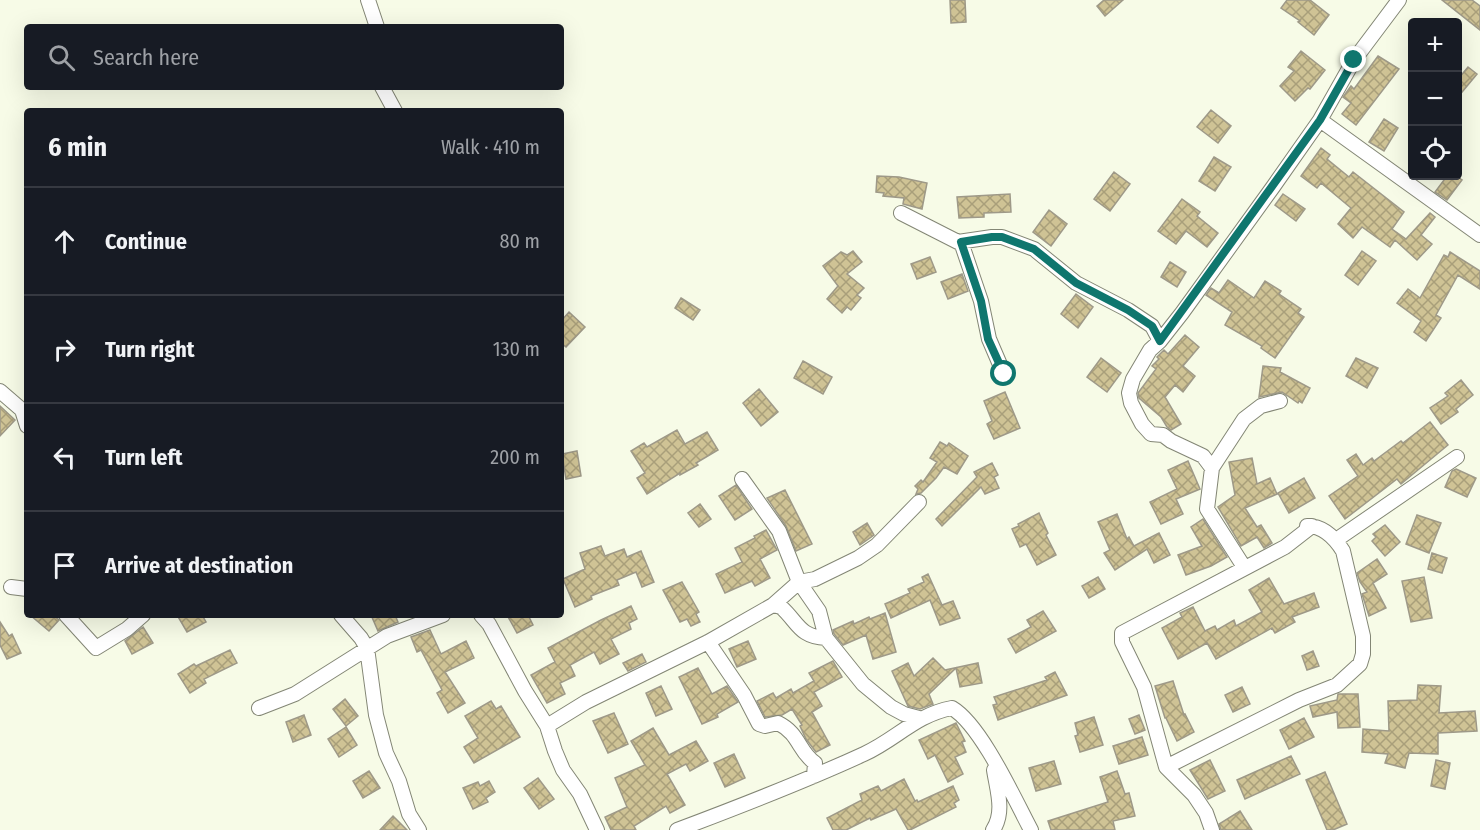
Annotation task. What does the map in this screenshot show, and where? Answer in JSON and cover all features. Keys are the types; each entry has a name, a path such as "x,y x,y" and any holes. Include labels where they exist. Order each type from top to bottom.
{"street":[{"path":"368,0 376,24"},
{"path":"1212,468 1203,456 1163,435 1151,434 1134,412 1131,403 1130,393 1133,379 1150,350 1160,341 1320,120 1354,60 1399,0"},
{"path":"384,90 393,108"},
{"path":"1320,120 1480,235"},
{"path":"901,213 961,242 1002,237 1034,249 1076,283 1128,310 1152,326 1160,341"},
{"path":"961,242 981,301 988,339 1004,374"},
{"path":"0,392 22,410 24,416"},
{"path":"1244,567 1207,509 1212,468 1244,420 1261,406 1280,401"},
{"path":"1336,540 1412,485 1457,457"},
{"path":"742,479 779,531 799,582 819,611 826,638 863,684 904,714 919,718"},
{"path":"547,726 586,702 708,642 773,605 799,582 815,579 858,558 877,545 919,502"},
{"path":"1166,767 1299,700 1337,685 1360,664 1363,654 1363,636 1344,551 1336,540 1322,529 1311,525 1307,526 1312,526 1285,547 1122,633 1122,642 1148,698 1166,767 1194,795 1206,813 1212,830"},
{"path":"11,587 24,589"},
{"path":"773,605 781,607 797,628 805,633 826,638"},
{"path":"69,618 96,648 127,629 140,618"},
{"path":"344,618 367,648 376,715 386,753 399,781 409,814 419,830"},
{"path":"259,708 295,694 387,636 435,618"},
{"path":"484,618 547,726 564,770 580,794 597,830"},
{"path":"708,642 744,694 759,724 765,726 778,723 791,731 809,759 815,763 813,776"},
{"path":"678,830 791,787 873,749 919,718 939,710 952,708 961,713 971,724 1031,830"},
{"path":"992,759 1000,820 993,830"}],"building":[{"path":"950,0 965,0 966,22 951,23"},
{"path":"1104,0 1123,0 1105,16 1097,6"},
{"path":"1287,0 1310,0 1329,15 1314,35 1298,22 1300,21 1281,8"},
{"path":"1442,0 1472,0 1480,6 1480,30"},
{"path":"1301,51 1325,70 1310,89 1308,88 1295,101 1280,86 1294,71 1288,67"},
{"path":"1378,56 1399,69 1356,125 1342,114 1351,103 1343,97 1351,86 1354,89"},
{"path":"1468,67 1477,74 1462,92 1462,74"},
{"path":"1211,110 1231,126 1218,143 1197,127"},
{"path":"1384,119 1398,128 1384,151 1369,142"},
{"path":"1321,148 1330,155 1327,159 1349,177 1353,172 1404,212 1392,229 1406,239 1430,213 1435,217 1421,235 1432,244 1417,260 1395,240 1390,247 1362,227 1353,238 1338,224 1351,208 1321,183 1317,188 1301,176"},
{"path":"1214,157 1231,167 1215,191 1199,181"},
{"path":"1114,172 1130,184 1110,211 1094,199"},
{"path":"877,176 899,177 927,183 922,209 903,204 904,198 883,196 884,193 876,192"},
{"path":"1444,180 1462,180 1447,200 1435,192"},
{"path":"1010,194 1011,212 984,213 984,217 959,218 957,197"},
{"path":"1283,194 1305,209 1296,221 1275,205"},
{"path":"1182,199 1200,212 1197,216 1218,233 1207,247 1186,231 1176,244 1158,231"},
{"path":"1049,210 1067,224 1051,246 1033,232"},
{"path":"853,251 862,262 847,274 864,288 857,295 861,298 851,310 847,307 842,313 827,299 838,286 823,266 841,252 847,255"},
{"path":"1362,251 1376,261 1358,285 1345,275"},
{"path":"1450,252 1480,271 1480,289 1458,275 1436,315 1441,318 1426,341 1414,332 1421,321 1397,303 1408,289 1420,298 1444,255 1448,257"},
{"path":"930,257 936,272 917,279 911,264"},
{"path":"1170,262 1186,272 1177,287 1161,277"},
{"path":"962,274 968,291 948,299 941,282"},
{"path":"1228,280 1254,298 1265,281 1281,291 1279,294 1301,309 1298,313 1304,317 1275,358 1261,348 1262,346 1225,325 1232,312 1206,295 1211,288 1219,293"},
{"path":"1076,294 1093,307 1078,328 1061,314"},
{"path":"681,298 700,310 693,320 675,308"},
{"path":"569,312 585,327 566,347 564,345 564,318"},
{"path":"1185,335 1199,347 1183,366 1195,376 1183,392 1175,385 1165,397 1181,424 1171,430 1161,417 1139,398 1138,393 1156,369 1152,366 1159,359 1157,357 1164,350 1168,354"},
{"path":"1101,358 1121,373 1107,392 1087,377"},
{"path":"1356,358 1378,368 1367,388 1346,376"},
{"path":"803,361 832,377 823,394 794,378"},
{"path":"1263,366 1281,368 1280,372 1310,388 1302,403 1299,401 1298,403 1282,392 1259,397"},
{"path":"1461,380 1473,395 1456,409 1458,412 1441,424 1430,408 1448,396 1445,393"},
{"path":"759,389 778,412 761,426 743,403"},
{"path":"1005,392 1020,428 994,439 987,424 992,421 984,401"},
{"path":"0,406 15,420 0,436"},
{"path":"1430,422 1448,445 1401,484 1397,479 1345,519 1329,496 1358,476 1347,460 1356,454 1363,465 1372,458 1374,461 1401,441 1403,443"},
{"path":"677,430 685,444 707,432 718,450 696,463 698,465 680,475 680,473 647,494 637,478 645,473 631,451 644,443 647,447"},
{"path":"940,442 947,446 949,443 968,456 957,474 944,467 921,493 916,494 918,489 915,486 921,480 923,482 937,462 930,458"},
{"path":"577,451 581,476 566,479 564,454"},
{"path":"1252,458 1257,484 1270,478 1277,494 1245,508 1257,527 1261,525 1272,543 1264,548 1257,537 1241,546 1218,507 1235,495 1229,462"},
{"path":"1188,461 1200,489 1176,499 1183,514 1161,524 1150,502 1177,489 1168,470"},
{"path":"992,463 998,475 994,477 999,488 985,494 981,487 942,526 936,519 977,477 974,472"},
{"path":"1456,469 1476,478 1467,497 1445,487 1452,471"},
{"path":"1304,478 1315,498 1289,513 1278,493"},
{"path":"736,485 752,509 735,520 719,496"},
{"path":"785,490 812,544 796,551 786,526 767,498"},
{"path":"700,504 711,519 699,527 688,513"},
{"path":"1039,513 1056,555 1037,565 1026,544 1020,547 1012,529"},
{"path":"1117,514 1127,539 1129,537 1134,546 1159,533 1170,555 1154,563 1147,549 1115,570 1104,553 1110,550 1098,522"},
{"path":"1417,515 1441,523 1429,553 1406,544"},
{"path":"1203,519 1227,557 1211,566 1186,575 1178,555 1202,546 1191,527"},
{"path":"867,523 874,535 860,545 853,532"},
{"path":"1385,525 1400,542 1385,556 1372,541 1376,537 1373,534"},
{"path":"766,530 777,550 760,559 770,578 755,586 752,581 725,593 716,574 742,562 735,548"},
{"path":"601,546 605,556 624,549 627,557 641,551 654,582 642,587 636,572 617,580 619,585 591,596 592,599 575,607 564,579 585,569 580,553"},
{"path":"1432,553 1447,558 1442,573 1428,569"},
{"path":"1377,559 1387,574 1373,583 1386,608 1369,616 1362,594 1367,592 1357,573"},
{"path":"928,574 942,605 953,601 960,618 940,625 930,600 891,618 885,604 910,593 908,589 924,582 922,577"},
{"path":"1098,577 1105,589 1089,598 1082,586"},
{"path":"1424,577 1432,618 1411,622 1402,581"},
{"path":"1269,578 1284,604 1314,593 1319,607 1292,617 1295,622 1275,633 1272,628 1216,659 1207,643 1178,659 1162,628 1182,617 1180,613 1193,607 1205,631 1215,626 1217,630 1234,620 1236,626 1262,612 1249,590"},
{"path":"682,582 699,612 696,614 700,622 691,626 687,619 680,622 663,590"},
{"path":"631,606 637,619 629,623 631,629 611,639 619,654 600,664 594,652 570,665 575,676 560,683 565,694 547,703 531,675 555,662 548,648"},
{"path":"1043,611 1056,631 1016,653 1008,639 1031,627 1027,620"},
{"path":"885,613 896,652 873,659 866,635 843,645 834,634 833,630 853,621 854,624"},
{"path":"34,618 57,618 59,620 49,631"},
{"path":"179,618 204,618 206,622 187,632"},
{"path":"372,618 396,618 398,622 378,631"},
{"path":"509,618 530,618 533,625 517,633"},
{"path":"0,622 9,636 12,634 21,653 7,659 0,645"},
{"path":"143,627 153,643 132,654 125,641"},
{"path":"430,630 441,654 466,641 474,658 445,672 465,703 448,713 437,693 442,690 421,650 417,652 411,637"},
{"path":"748,641 756,659 737,667 729,649"},
{"path":"230,650 237,663 204,679 206,683 190,693 178,674 194,664 196,666"},
{"path":"1313,651 1319,666 1307,670 1302,656"},
{"path":"642,654 646,662 628,671 623,663"},
{"path":"933,658 945,670 978,663 982,683 960,687 956,668 929,694 933,704 920,709 908,706 892,671 908,663 914,676"},
{"path":"833,661 842,677 814,692 822,706 812,712 830,745 816,752 806,739 800,726 802,725 792,709 782,715 765,717 757,701 773,693 776,698 791,689 793,693 814,681 809,673"},
{"path":"698,668 712,694 727,686 738,702 717,714 718,717 702,724 679,677"},
{"path":"1055,672 1067,695 998,720 993,705 997,704 994,697 1047,680 1045,677"},
{"path":"1173,681 1184,715 1194,732 1177,741 1165,718 1155,686"},
{"path":"1418,685 1441,686 1439,713 1475,711 1477,731 1438,733 1438,754 1409,753 1405,768 1385,763 1388,754 1362,752 1363,729 1389,731 1388,701 1417,700"},
{"path":"661,686 672,709 656,716 646,693"},
{"path":"1242,687 1250,704 1233,712 1225,695"},
{"path":"1338,694 1358,694 1360,727 1338,728 1337,712 1313,717 1310,706 1337,700"},
{"path":"345,699 358,716 346,726 333,709"},
{"path":"491,701 496,709 501,706 520,737 474,763 464,747 478,738 465,716"},
{"path":"614,713 628,744 608,753 593,721"},
{"path":"304,715 311,735 293,742 286,722"},
{"path":"1139,715 1145,730 1135,734 1129,719"},
{"path":"1094,717 1103,745 1080,752 1075,736 1078,735 1075,723"},
{"path":"1304,718 1314,737 1289,749 1280,730"},
{"path":"956,723 965,741 962,742 966,752 955,757 963,774 948,782 935,755 928,759 919,740"},
{"path":"346,727 357,745 339,757 328,739"},
{"path":"653,728 669,755 696,741 708,761 690,771 686,764 667,774 685,805 670,813 666,806 634,826 636,830 611,830 605,817 627,807 615,778 645,765 631,741"},
{"path":"1142,737 1148,755 1119,764 1113,746"},
{"path":"734,754 745,778 725,787 714,763"},
{"path":"1291,756 1300,774 1245,799 1237,780"},
{"path":"1210,760 1225,791 1208,799 1190,770"},
{"path":"1436,760 1450,763 1445,789 1431,786"},
{"path":"1054,761 1061,784 1036,791 1029,768"},
{"path":"369,771 380,788 363,798 353,781"},
{"path":"1117,771 1125,794 1129,793 1135,816 1113,821 1115,830 1051,830 1048,821 1108,802 1100,777"},
{"path":"1325,772 1347,824 1333,830 1327,830 1306,780"},
{"path":"538,778 554,799 539,809 524,788"},
{"path":"904,779 915,801 918,802 953,786 959,800 954,803 956,807 910,830 896,809 846,830 833,830 827,818 862,800 860,794 878,786 881,791"},
{"path":"489,781 495,792 486,798 488,802 473,809 463,788 478,782 480,786"},
{"path":"1240,811 1252,830 1221,830 1219,824"},
{"path":"393,816 407,830 380,830"}],"route":[{"path":"1004,374 988,339 983,308 961,242 1002,237 1034,249 1076,283 1128,310 1152,326 1160,341 1320,120 1354,60"}]}
